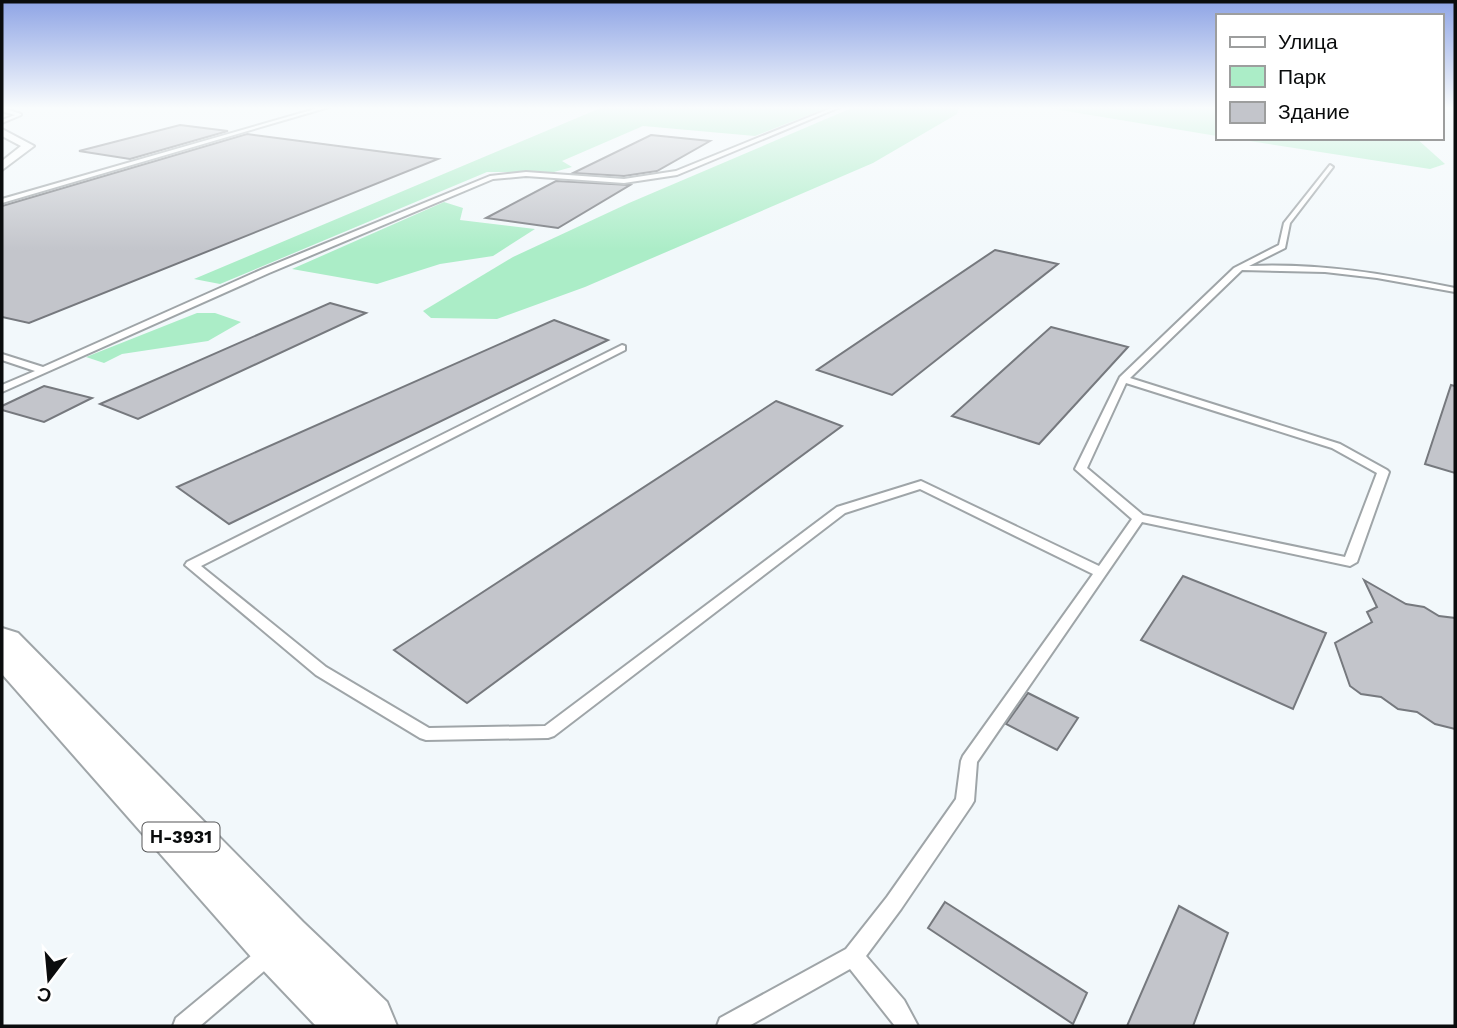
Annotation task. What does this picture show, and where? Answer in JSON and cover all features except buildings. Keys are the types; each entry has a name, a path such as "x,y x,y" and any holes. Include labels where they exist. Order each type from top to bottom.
{"highway":[{"name":"Н-3931","path":"2,644 281,944 363,1026"}],"street":[{"path":"2,166 16,155"}],"lane":[{"path":"2,201 161,155"},
{"path":"2,389 266,271 492,177 526,174 624,181 677,173 721,155"},
{"path":"1123,379 1336,446 1383,472 1350,562 1139,518 1081,468 1123,379 1237,270 1282,246 1287,223 1330,167"},
{"path":"1237,270 1277,267 1334,269 1455,290"},
{"path":"622,348 192,565 321,671 426,734 548,732 841,510 921,485 1101,572"},
{"path":"2,357 43,370"},
{"path":"728,1026 853,956 894,903 965,801 969,761 1139,518"},
{"path":"184,1026 281,944"},
{"path":"853,956 907,1026"}],"green space":[{"path":"489,155 576,155 562,161 572,167 554,172 487,172 220,284 194,279"},
{"path":"742,155 887,155 585,287 497,319 431,318 423,311 513,257"},
{"path":"1340,155 1435,155 1445,164 1430,169"},
{"path":"444,202 463,208 460,220 535,229 493,256 440,264 377,284 292,269"},
{"path":"197,313 215,313 241,322 208,341 122,354 104,363 86,357"}]}
